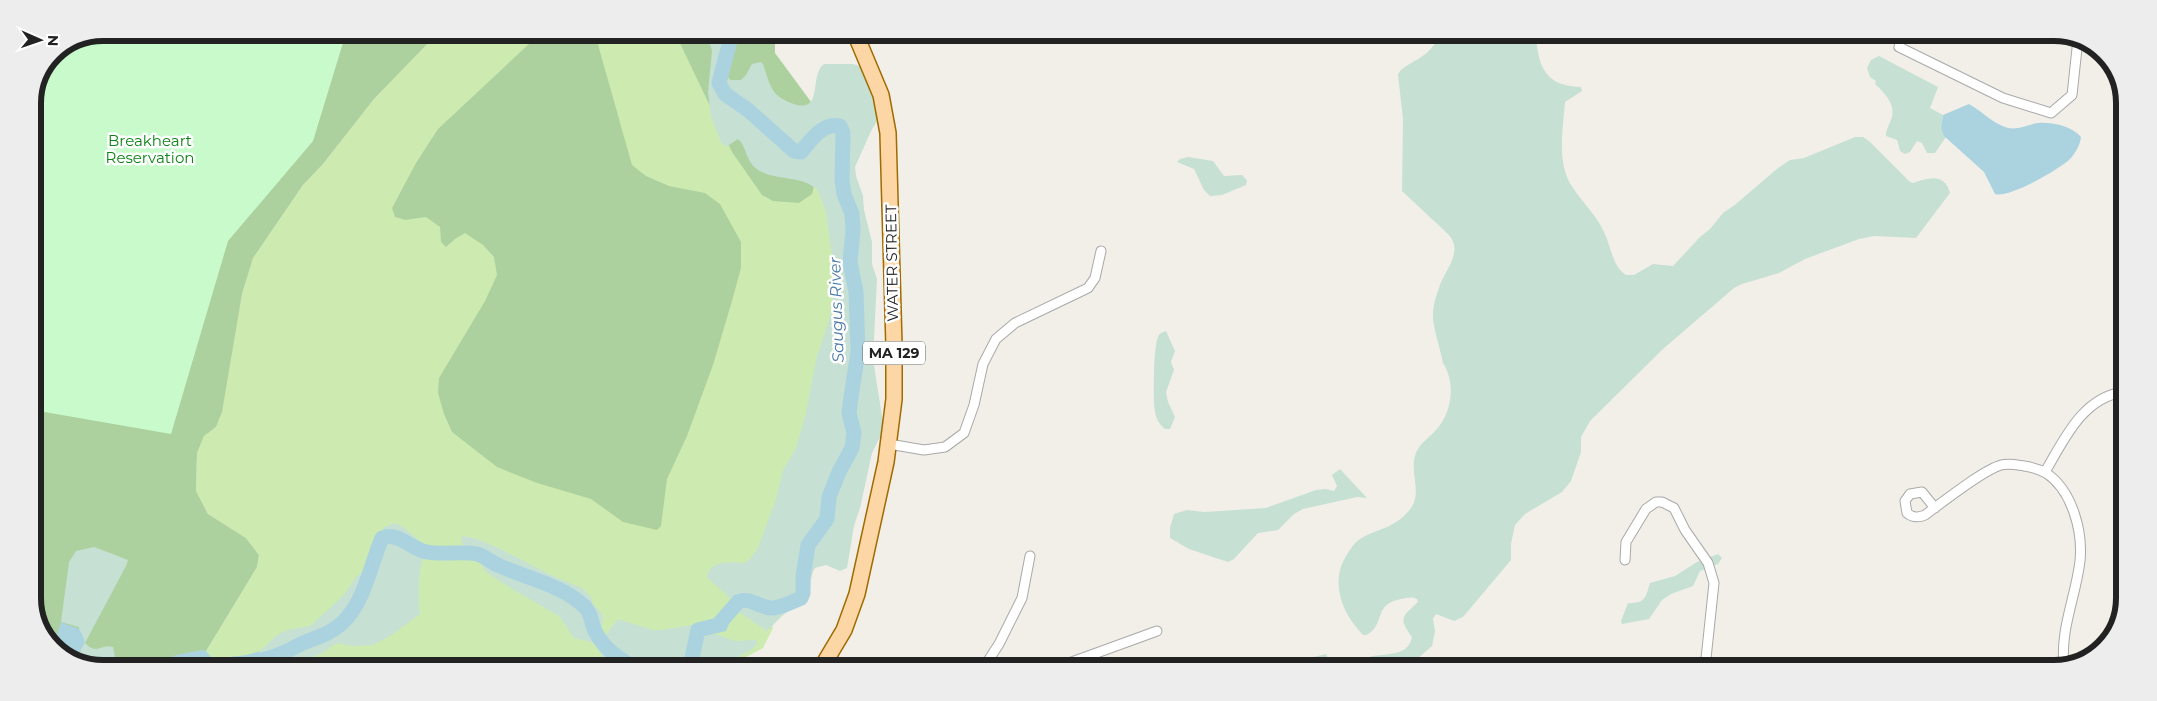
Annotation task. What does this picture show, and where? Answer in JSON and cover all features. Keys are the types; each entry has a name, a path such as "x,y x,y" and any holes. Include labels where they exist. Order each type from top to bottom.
{"main road":[{"name":"WATER STREET","path":"826,660 838,640 853,607 889,444 894,399 888,133 881,95 858,41"}],"street":[{"path":"1900,41 1899,47 2003,98 2051,112 2072,95 2077,46"},
{"path":"889,444 924,450 945,446 964,433 974,405 983,364 996,339 1015,323 1088,288 1095,278 1101,251"},
{"path":"2045,472 2072,427 2091,406 2104,397 2116,394"},
{"path":"1935,508 1987,472 2003,465 2026,466 2045,472 2060,487 2073,511 2080,542 2078,579 2063,639 2064,659"},
{"path":"1626,560 1626,542 1646,509 1656,502 1662,502 1674,508 1685,530 1708,563 1714,583 1706,660"},
{"path":"989,660 999,644 1022,598 1030,556"},
{"path":"1077,660 1157,631"}],"green space":[{"name":"Breakheart Reservation","path":"103,41 344,41 313,141 228,241 171,434 41,411 41,103 46,79 55,65 65,65 65,55 79,46"},
{"path":"430,41 679,41 707,98 822,173 849,275 766,610 773,628 763,648 741,660 201,660 257,567 259,555 246,538 208,514 196,491 197,453 204,435 216,427 242,294 253,257 303,185 323,164 374,99"},
{"path":"430,41 374,99 323,164 303,185 253,258 242,294 222,412 216,427 204,436 197,453 196,491 208,514 246,538 259,555 257,567 201,660 103,660 87,658 65,647 57,639 46,622 41,602 42,91 46,79 55,65 65,65 65,55 79,46 91,42"},
{"path":"597,41 632,165 646,176 669,186 705,193 720,204 741,242 741,268 732,301 713,365 687,436 667,479 661,526 657,530 623,522 591,499 537,483 497,467 452,432 438,393 439,378 485,301 497,275 494,257 483,245 465,233 446,247 441,242 440,227 426,217 405,220 395,217 392,208 416,163 438,129 531,42"},
{"path":"679,41 775,41 775,53 823,118 821,160 812,194 799,203 773,201 762,195 732,152"},
{"path":"709,41 736,41 726,73 730,80 741,80 752,64 761,62 769,83 775,92 784,100 802,106 812,100 819,70 824,64 853,64 862,67 878,113 876,123 855,167 863,196 864,210 872,242 872,264 877,279 873,359 883,423 881,435 872,453 860,508 854,526 847,568 840,571 826,565 815,568 809,597 805,605 789,611 767,631 736,610 742,600 734,602 707,577 712,568 722,563 744,563 750,559 758,548 776,499 783,470 796,448 805,417 817,356 832,306 834,269 826,212 817,189 803,182 767,174 755,168 738,139 726,147 721,142 711,117 708,92 712,51"},
{"path":"1436,41 1537,41 1542,65 1551,78 1569,86 1581,87 1582,91 1565,102 1562,135 1564,168 1573,188 1601,226 1612,255 1621,271 1626,275 1634,275 1653,264 1673,266 1710,229 1723,213 1778,168 1790,160 1804,158 1855,137 1863,137 1869,141 1910,182 1913,183 1930,178 1940,179 1948,186 1950,193 1916,238 1874,236 1859,239 1805,259 1779,273 1734,288 1663,349 1590,421 1581,437 1581,452 1571,481 1562,492 1525,514 1515,525 1511,544 1511,560 1463,617 1454,621 1436,614 1433,619 1435,631 1432,646 1416,660 1360,660 1367,657 1395,653 1403,650 1408,645 1412,637 1405,626 1404,618 1408,611 1418,602 1417,599 1411,597 1386,605 1376,626 1372,631 1363,635 1349,617 1340,596 1339,574 1342,563 1356,542 1393,524 1411,508 1416,496 1414,462 1416,452 1436,430 1449,407 1450,380 1443,363 1433,314 1441,281 1454,255 1453,242 1449,235 1402,191 1403,119 1398,75 1405,67 1430,50"},
{"path":"1879,56 1938,87 1930,108 1943,115 1941,128 1946,137 1935,153 1927,153 1922,143 1917,141 1910,152 1905,154 1900,151 1897,140 1886,136 1892,115 1891,105 1875,84 1876,81 1870,77 1867,68 1871,60"},
{"path":"1188,157 1213,161 1224,176 1242,175 1247,180 1246,185 1222,195 1210,196 1204,190 1194,169 1177,162"},
{"path":"1166,331 1175,351 1171,362 1174,370 1166,392 1168,402 1175,417 1170,429 1165,429 1157,419 1154,397 1157,340 1160,334"},
{"path":"1340,469 1367,498 1357,497 1303,509 1294,514 1278,530 1258,533 1234,559 1228,562 1189,549 1170,538 1170,528 1174,514 1187,510 1204,512 1266,508 1316,490 1326,489 1334,491 1337,486 1332,475"},
{"path":"395,523 425,544 448,549 463,545 461,538 463,536 477,539 582,588 591,597 593,605 603,616 601,633 605,636 617,620 621,620 653,630 691,625 735,641 756,640 757,644 752,649 732,660 606,660 595,643 574,638 559,616 486,572 478,560 427,558 423,559 421,563 419,577 420,614 390,636 373,645 353,646 337,643 306,660 255,660 260,651 277,635 287,630 310,626 344,595 356,577 366,569 384,527"},
{"path":"94,547 128,560 85,643 93,649 113,647 115,660 87,658 80,655 79,627 61,622 69,562 76,551"},
{"path":"1718,554 1722,558 1718,564 1700,571 1693,586 1671,594 1662,600 1649,619 1622,624 1621,621 1628,603 1642,601 1650,583 1675,576 1697,562"},
{"path":"62,644 88,658 79,655"},
{"path":"1326,654 1328,660 1304,660"}],"water":[{"path":"1969,104 1997,124 2008,128 2043,123 2067,127 2081,137 2079,146 2071,158 2046,175 2012,192 1995,194 1984,172 1944,136 1941,128 1943,115"},
{"path":"743,600 733,614 726,631 717,633 704,628 733,604"},
{"path":"61,622 77,628 81,632 85,643 81,649 80,655 65,647 56,637"},
{"path":"202,650 218,660 164,660 176,655"},
{"path":"260,651 255,660 224,660"}],"waterway":[{"name":"Saugus River","path":"692,660 698,630 718,625 738,602 747,601 773,608 801,598 808,545 827,519 829,497 839,472 852,448 854,433 849,413 858,352 856,292 850,262 853,231 852,214 844,194 842,180 843,133 840,126 828,127 818,133 801,152 794,151 748,110 725,94 719,83 730,41"},
{"name":"Saugus River","path":"262,660 327,633 342,623 351,614 358,602 382,538 388,537 399,539 421,551 477,554 497,565 566,593 585,607 599,637 607,648 622,660"}]}
